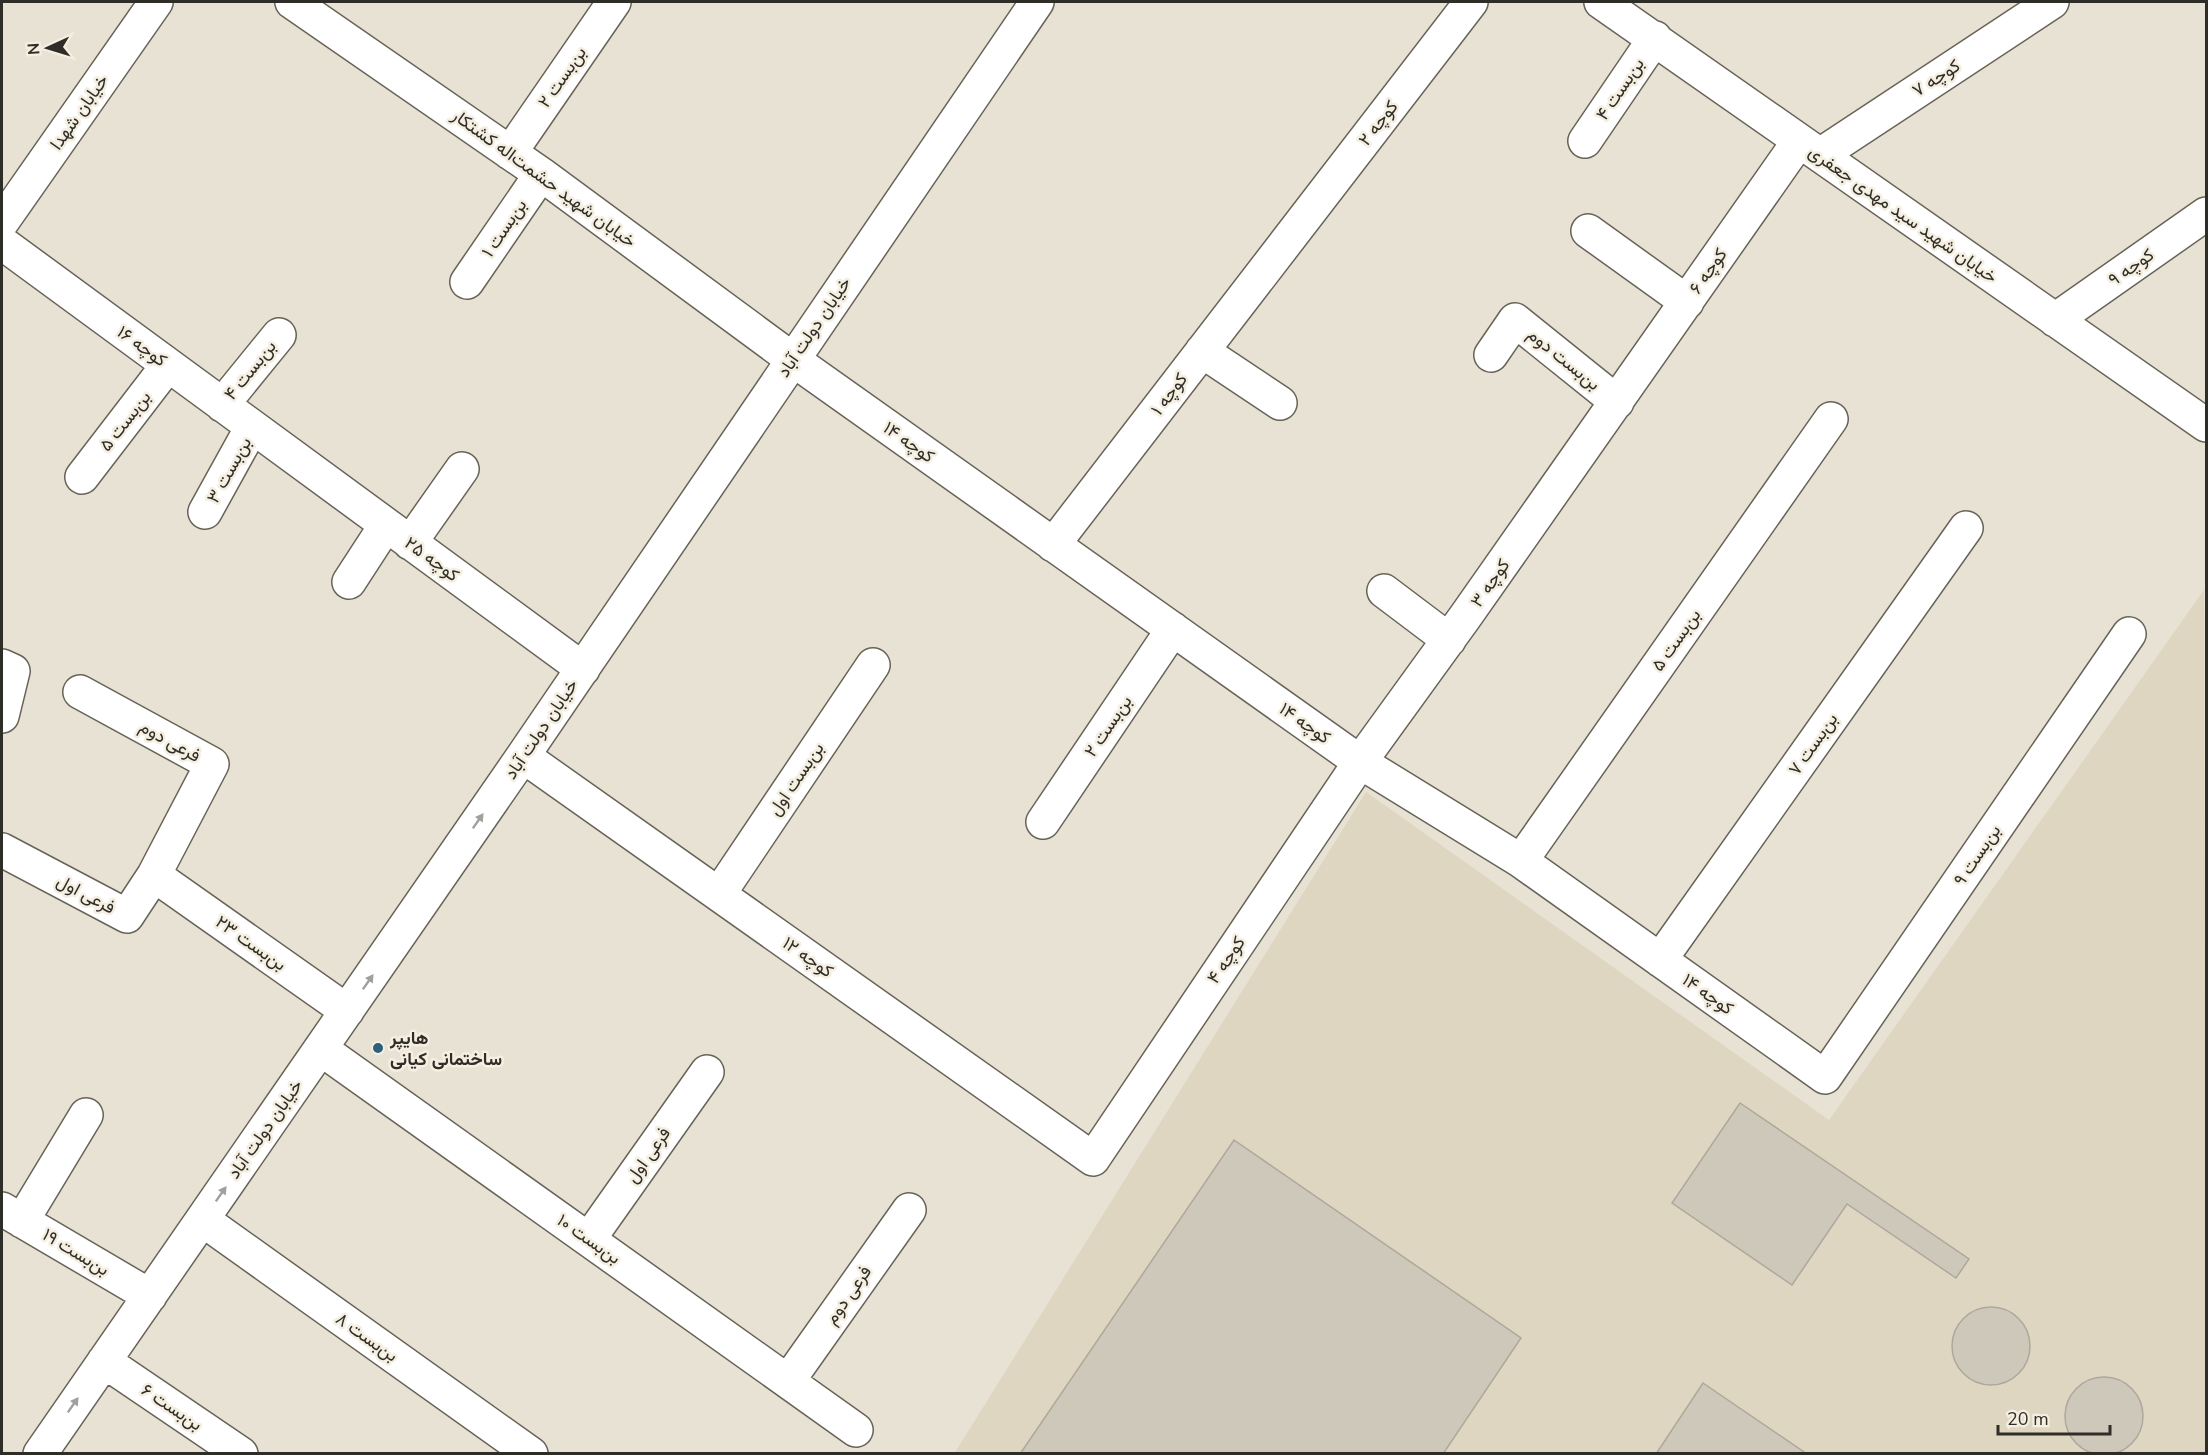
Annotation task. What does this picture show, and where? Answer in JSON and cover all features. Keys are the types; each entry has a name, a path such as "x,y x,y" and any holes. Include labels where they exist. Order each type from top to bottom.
{"street":[{"name":"خیابان شهدا","path":"2,224 156,2"},
{"name":"خیابان شهید حشمت‌اله کشتکار","path":"292,2 541,174 792,359"},
{"name":"بن‌بست ۲","path":"510,153 614,2"},
{"name":"خیابان دولت آباد","path":"40,1454 583,669 1037,2"},
{"name":"کوچه ۲","path":"1285,244 1471,2"},
{"name":"خیابان شهید سید مهدی جعفری","path":"1601,2 2206,425"},
{"name":"کوچه ۷","path":"1810,148 2052,2"},
{"name":"بن‌بست ۴","path":"1585,141 1654,38"},
{"name":"کوچه ۶","path":"1617,402 1687,302 1810,148"},
{"name":"بن‌بست ۱","path":"467,282 541,174"},
{"name":"کوچه ۹","path":"2055,320 2206,214"},
{"name":"کوچه ۱۶","path":"2,224 168,365 283,449"},
{"path":"1588,231 1687,302"},
{"name":"کوچه ۱","path":"1053,545 1285,244"},
{"name":"بن‌بست دوم","path":"1491,355 1515,320 1617,402"},
{"name":"بن‌بست ۴","path":"222,405 279,335"},
{"path":"1202,351 1280,403"},
{"name":"کوچه ۱۴","path":"792,359 1360,762 1521,861 1825,1077"},
{"name":"بن‌بست ۵","path":"82,477 168,365"},
{"name":"کوچه ۳","path":"1360,762 1617,402"},
{"name":"بن‌بست ۵","path":"1521,861 1831,419"},
{"name":"بن‌بست ۳","path":"205,512 252,427"},
{"name":"کوچه ۲۵","path":"283,449 583,669"},
{"path":"349,582 462,469"},
{"name":"بن‌بست ۷","path":"1660,960 1966,528"},
{"path":"1384,591 1449,640"},
{"name":"بن‌بست ۲","path":"1043,822 1173,630"},
{"name":"بن‌بست ۹","path":"1825,1077 2129,634"},
{"name":"بن‌بست اول","path":"719,894 873,665"},
{"path":"2,716 7,668"},
{"name":"فرعی دوم","path":"81,692 212,764 154,875"},
{"name":"کوچه ۱۲","path":"523,756 1093,1159"},
{"name":"کوچه ۴","path":"1093,1159 1360,762"},
{"name":"فرعی اول","path":"2,850 127,916 154,875"},
{"name":"بن‌بست ۲۳","path":"154,875 347,1011"},
{"name":"بن‌بست ۱۰","path":"321,1048 856,1430"},
{"name":"فرعی اول","path":"589,1239 707,1072"},
{"path":"12,1215 86,1115"},
{"name":"فرعی دوم","path":"788,1381 909,1210"},
{"name":"بن‌بست ۱۹","path":"12,1215 150,1296"},
{"name":"بن‌بست ۸","path":"202,1220 531,1454"},
{"name":"بن‌بست ۶","path":"104,1361 241,1454"}],"shaded area":[{"path":"2204,590 2206,1453 954,1454 1366,792 1829,1120"}],"building":[{"path":"1740,1103 1969,1259 1956,1278 1847,1204 1792,1285 1672,1203"},
{"path":"1234,1140 1521,1338 1443,1454 1020,1454"},
{"path":"1991,1307 2006,1310 2023,1324 2030,1346 2027,1361 2013,1378 1991,1385 1976,1382 1959,1368 1952,1346 1955,1331 1969,1314"},
{"path":"2104,1377 2119,1380 2131,1389 2140,1401 2143,1416 2140,1431 2131,1443 2119,1452 2104,1455 2089,1452 2077,1443 2068,1431 2065,1416 2068,1401 2077,1389 2089,1380"},
{"path":"1703,1383 1807,1454 1656,1454"}],"place":[{"name":"هایپر ساختمانی کیانی","path":"378,1048"}]}
